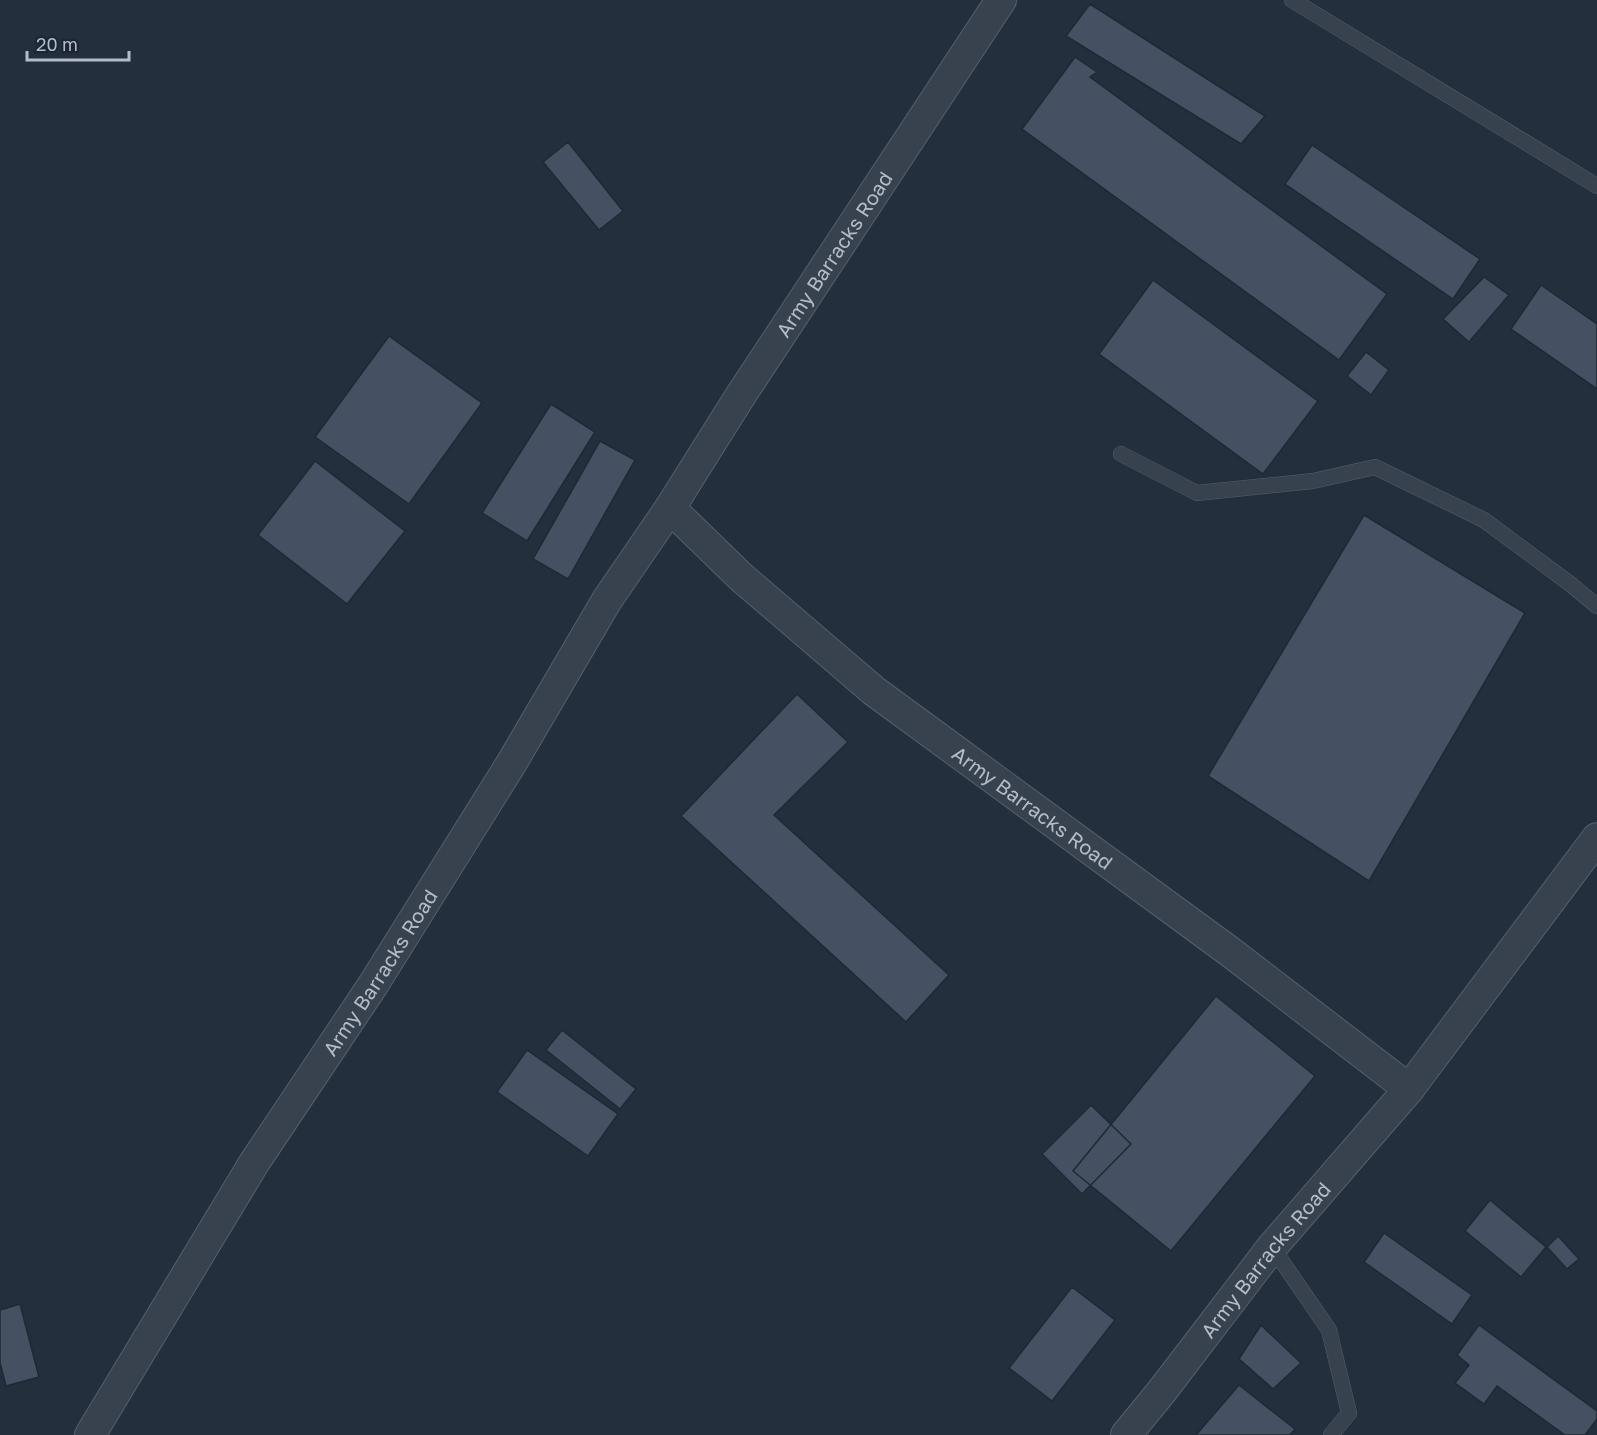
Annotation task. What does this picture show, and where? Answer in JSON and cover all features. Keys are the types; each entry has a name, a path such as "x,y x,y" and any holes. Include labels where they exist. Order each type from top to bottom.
{"street":[{"name":"Army Barracks Road","path":"90,1435 254,1163 374,985 511,764 607,600 670,508 739,398 1002,0"},
{"name":"Army Barracks Road","path":"670,508 741,577 874,690 1229,951 1409,1089"},
{"name":"Army Barracks Road","path":"1126,1435 1272,1247 1409,1089 1597,838"}],"lane":[{"path":"1292,0 1597,186"},
{"path":"1121,454 1197,493 1313,481 1375,467 1484,520 1597,606"},
{"path":"1272,1247 1329,1330 1349,1413 1331,1435"}],"building":[{"path":"1090,4 1265,116 1241,144 1066,36"},
{"path":"1075,57 1097,72 1090,77 1387,294 1339,360 1022,129"},
{"path":"568,142 623,211 599,230 543,162"},
{"path":"1312,145 1480,259 1453,299 1285,184"},
{"path":"1484,277 1509,295 1469,342 1443,319"},
{"path":"1153,280 1318,401 1263,474 1099,354"},
{"path":"1541,285 1597,324 1597,389 1511,329"},
{"path":"389,336 482,403 409,504 315,437"},
{"path":"1366,352 1389,370 1371,395 1347,376"},
{"path":"551,404 595,432 527,541 482,513"},
{"path":"600,441 635,460 568,579 533,559"},
{"path":"315,461 405,531 347,604 258,535"},
{"path":"1364,515 1525,613 1369,881 1208,776"},
{"path":"797,694 848,742 774,815 949,975 906,1022 681,816"},
{"path":"1216,996 1315,1076 1171,1251 1073,1171"},
{"path":"562,1030 636,1089 620,1109 546,1050"},
{"path":"527,1050 618,1114 588,1156 497,1092"},
{"path":"1091,1105 1131,1144 1082,1194 1042,1154"},
{"path":"1490,1200 1546,1247 1521,1277 1465,1231"},
{"path":"1384,1233 1472,1295 1452,1324 1364,1262"},
{"path":"1558,1236 1579,1259 1567,1269 1547,1247"},
{"path":"1072,1287 1115,1320 1052,1401 1009,1368"},
{"path":"20,1304 39,1377 6,1386 0,1363 0,1310"},
{"path":"1261,1325 1301,1363 1273,1389 1239,1359"},
{"path":"1479,1325 1597,1411 1597,1419 1585,1435 1565,1435 1497,1386 1484,1404 1455,1383 1469,1365 1457,1355"},
{"path":"1239,1385 1295,1429 1290,1435 1196,1435"}]}
